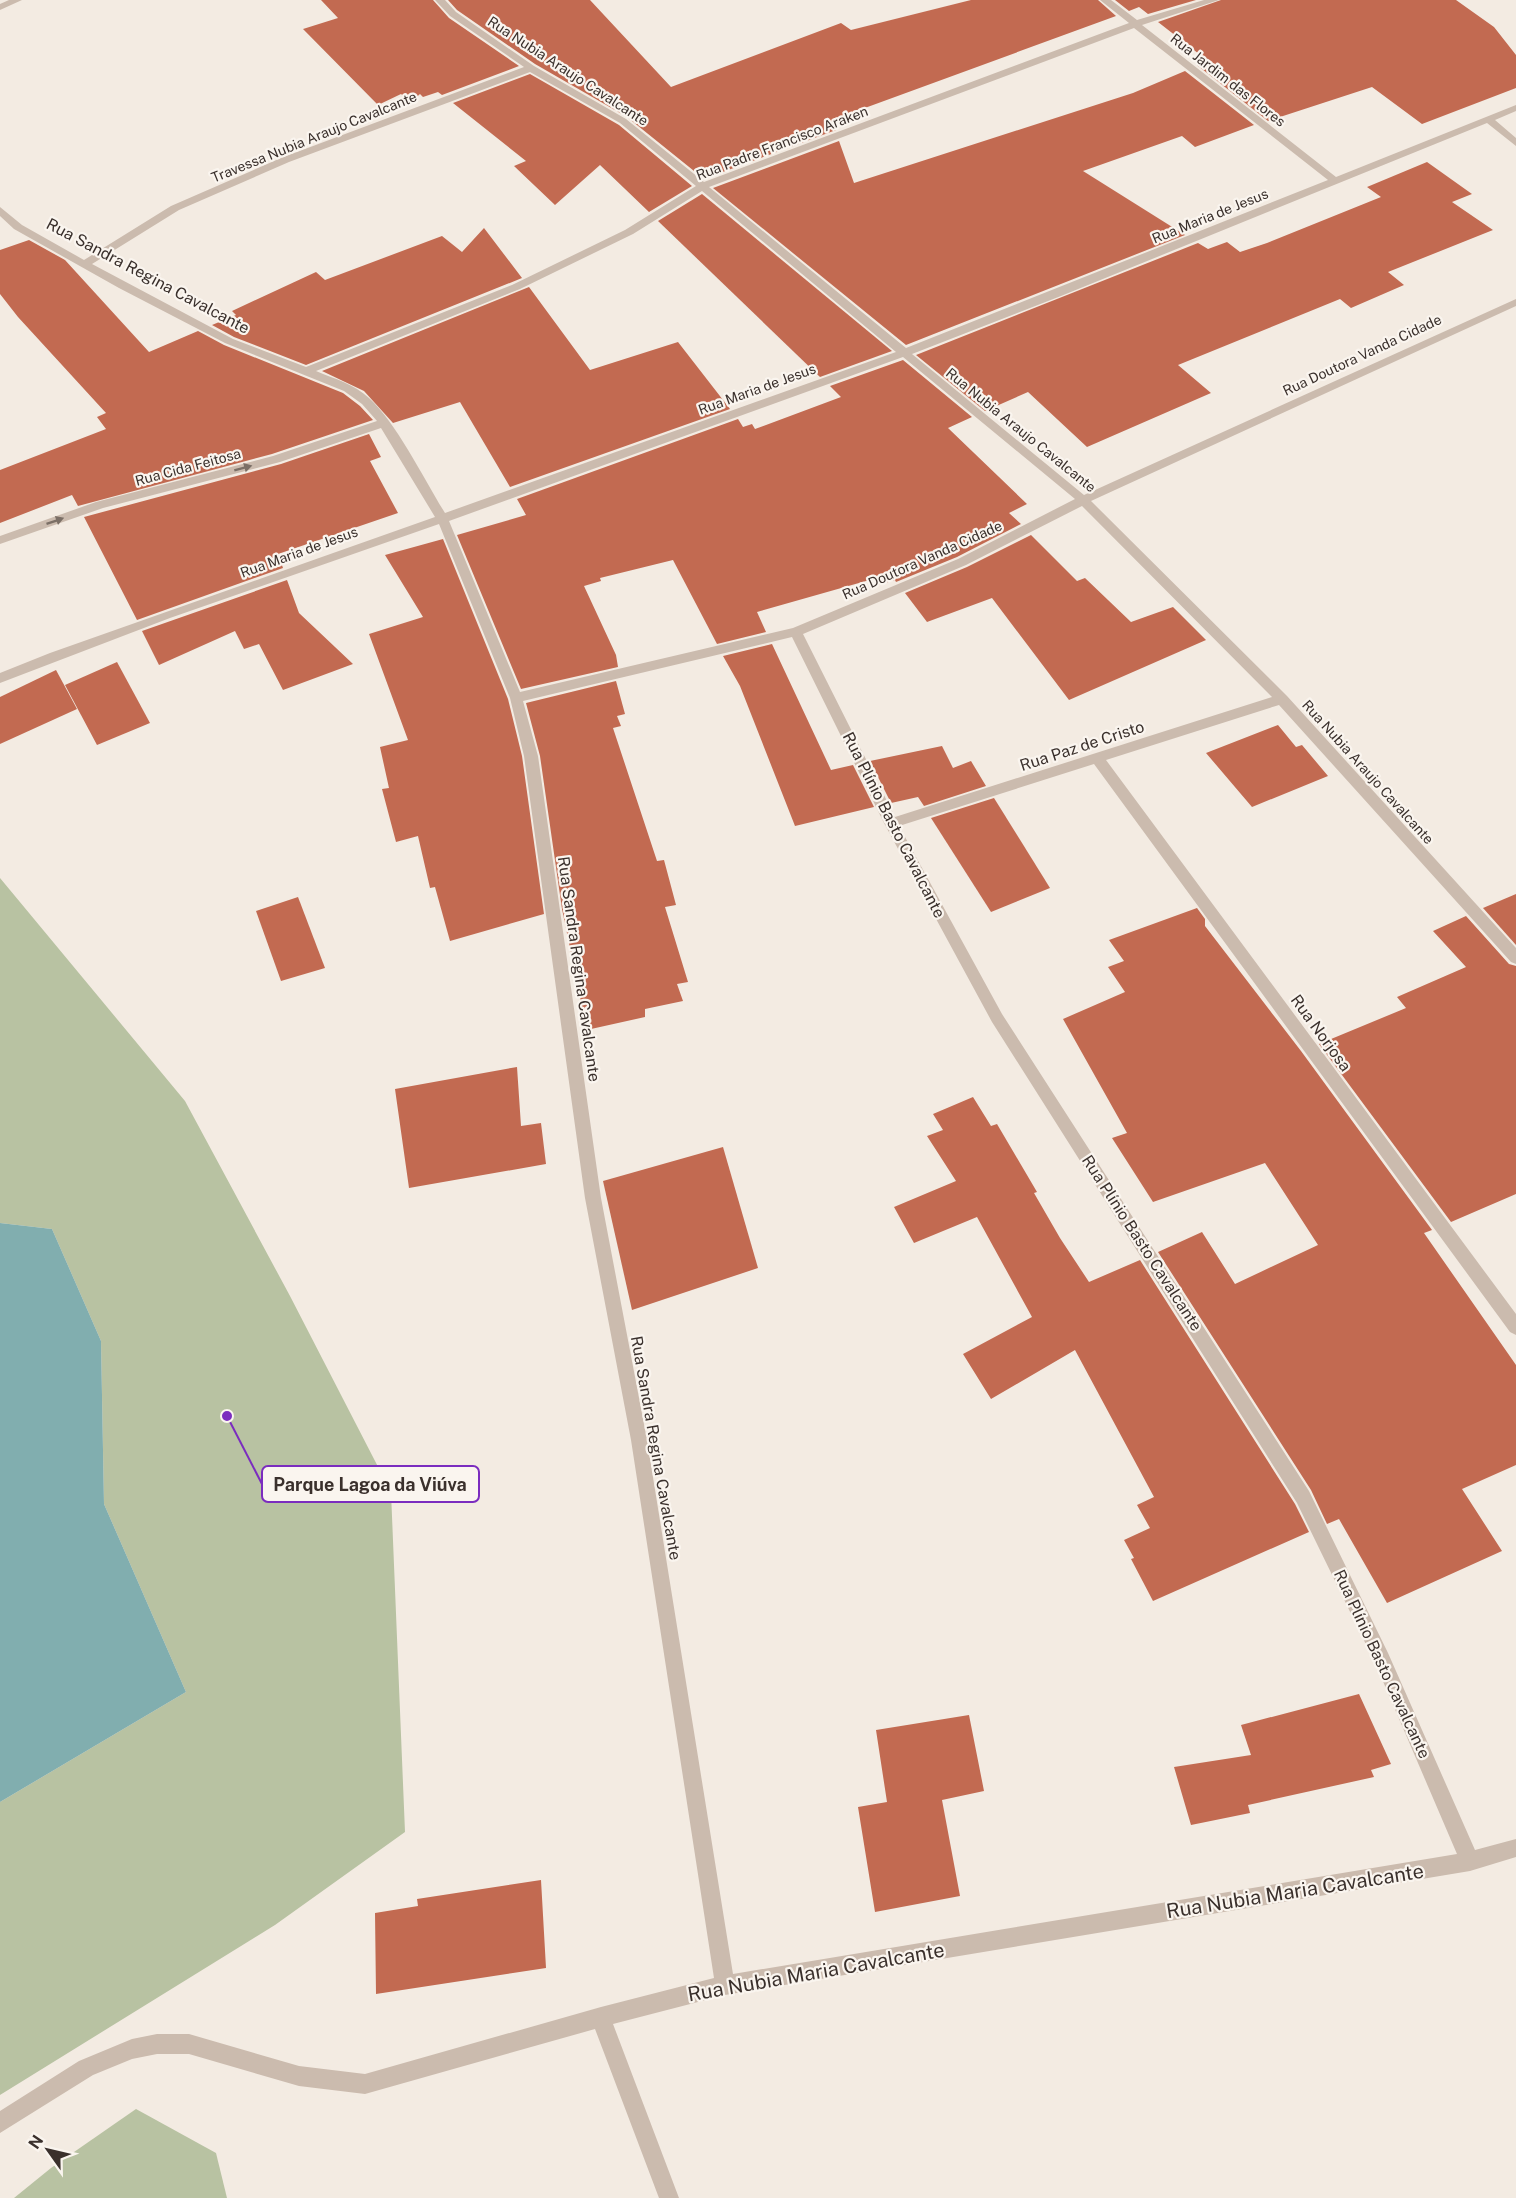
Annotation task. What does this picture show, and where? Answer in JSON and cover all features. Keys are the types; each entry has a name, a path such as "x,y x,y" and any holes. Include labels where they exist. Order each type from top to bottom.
{"street":[{"path":"0,7 17,0"},
{"name":"Rua Nubia Araujo Cavalcante","path":"440,0 453,14 531,68 623,122 1083,500 1282,699 1516,958"},
{"name":"Rua Jardim das Flores","path":"1106,0 1334,180"},
{"name":"Rua Padre Francisco Araken","path":"307,371 516,287 629,232 703,186 1135,24 1214,0"},
{"name":"Travessa Nubia Araujo Cavalcante","path":"84,264 175,208 275,164 531,68"},
{"name":"Rua Maria de Jesus","path":"0,678 59,654 904,353 1205,235 1334,180 1516,108"},
{"path":"1488,119 1516,143"},
{"name":"Rua Sandra Regina Cavalcante","path":"0,210 18,227 228,341 348,388 366,401 384,423 442,518 516,699 531,756 592,1198 639,1440 725,1985"},
{"path":"0,229 18,227"},
{"name":"Rua Doutora Vanda Cidade","path":"516,699 796,632 962,562 1083,500 1516,302"},
{"name":"Rua Cida Feitosa","path":"0,540 100,505 276,459 384,423"},
{"name":"Rua Plínio Basto Cavalcante","path":"796,632 891,823 997,1018 1303,1497 1382,1659 1470,1862"},
{"name":"Rua Paz de Cristo","path":"891,823 1282,699"},
{"name":"Rua Norjosa","path":"1098,759 1516,1327"},
{"name":"Rua Nubia Maria Cavalcante","path":"0,2123 70,2076 130,2048 183,2043 262,2067 334,2084 365,2084 601,2017 725,1985 1470,1862 1516,1848"},
{"path":"601,2017 669,2198"}],"green space":[{"path":"0,878 185,1101 290,1296 391,1492 405,1832 275,1925 0,2095 0,1802 186,1692 104,1504 101,1341 52,1229 0,1223"},
{"path":"136,2109 216,2153 227,2198 14,2198 51,2168"}],"water":[{"path":"0,1223 52,1229 101,1341 104,1504 186,1692 0,1802"}],"building":[{"path":"321,0 433,0 449,18 519,66 442,95 438,92 423,97 420,94 411,102 401,94 378,105 303,29 338,18"},
{"path":"448,0 590,0 671,87 841,23 851,30 971,0 1098,0 1116,16 832,120 836,130 704,179 627,117 535,64 457,10"},
{"path":"1115,0 1196,0 1148,14 1139,7 1129,11"},
{"path":"1221,0 1456,0 1494,27 1516,55 1516,88 1422,124 1372,87 1268,121 1197,65 1208,61 1158,22"},
{"path":"1185,71 1254,125 1195,147 1182,136 1083,171 1185,235 906,345 713,188 839,141 854,183 1133,93"},
{"path":"530,74 619,125 692,186 649,212 600,165 555,205 514,166 526,161 453,103"},
{"path":"1427,162 1472,194 1452,202 1493,230 1388,272 1404,285 1351,308 1340,299 1178,365 1211,393 1087,447 1028,392 985,411 916,355 1198,243 1208,249 1227,242 1240,252 1267,243 1381,197 1367,187"},
{"path":"702,194 892,351 820,377 658,221"},
{"path":"484,228 522,278 306,365 234,337 212,325 236,315 232,311 316,272 325,280 442,236 462,252"},
{"path":"29,240 65,260 149,352 198,331 224,345 343,393 373,420 272,454 78,506 72,495 0,523 0,470 106,429 97,417 106,413 18,317 0,294 0,250"},
{"path":"529,287 590,370 678,342 730,409 510,487 460,402 393,423 364,391 322,371"},
{"path":"903,360 972,417 948,428 1027,504 1009,513 1021,524 957,557 896,582 895,580 878,585 873,579 757,612 766,632 717,644 673,560 600,578 601,581 584,586 616,655 618,667 521,689 457,535 526,515 517,499 738,419 743,427 752,424 755,429 841,397 830,386"},
{"path":"369,434 381,457 370,461 398,513 278,554 283,568 137,620 84,517 281,464"},
{"path":"1031,535 1077,581 1085,578 1131,622 1173,607 1206,640 1069,700 992,598 927,622 905,593 967,567"},
{"path":"443,539 508,699 522,756 544,914 450,941 435,887 430,888 418,836 396,842 382,789 389,788 380,747 408,740 369,634 423,617 385,555"},
{"path":"287,580 299,613 353,664 283,690 259,644 244,649 235,631 159,665 142,631"},
{"path":"772,644 831,770 853,765 874,807 795,826 740,686 723,656"},
{"path":"117,662 150,723 97,745 65,685"},
{"path":"56,670 77,709 0,744 0,697"},
{"path":"616,681 625,714 617,716 621,726 613,728 657,861 664,860 676,905 665,907 688,982 677,984 683,1001 645,1009 645,1017 591,1029 589,1020 585,1021 562,909 540,756 526,703"},
{"path":"1278,725 1296,747 1302,745 1328,776 1252,807 1206,753"},
{"path":"942,746 953,768 971,761 986,786 924,806 918,797 891,803 870,761"},
{"path":"994,798 1050,888 991,912 931,818"},
{"path":"1516,894 1516,945 1483,908"},
{"path":"298,897 325,968 281,981 256,911"},
{"path":"1197,908 1205,919 1205,926 1301,1051 1432,1230 1424,1233 1516,1365 1516,1465 1462,1489 1502,1551 1387,1603 1339,1519 1327,1524 1311,1490 1158,1252 1202,1232 1235,1284 1318,1245 1265,1163 1153,1202 1112,1138 1127,1133 1063,1019 1125,992 1108,967 1124,961 1109,940"},
{"path":"1466,916 1509,964 1516,966 1516,1194 1451,1222 1319,1044 1406,1008 1397,997 1466,967 1433,931"},
{"path":"517,1067 521,1126 541,1123 546,1164 409,1188 395,1089"},
{"path":"973,1097 991,1126 997,1124 1037,1192 1034,1193 1060,1238 1089,1282 1140,1260 1295,1504 1309,1532 1153,1601 1131,1559 1134,1558 1124,1540 1150,1528 1137,1505 1154,1497 1075,1350 991,1399 963,1354 1032,1317 977,1217 914,1243 894,1207 956,1181 927,1136 943,1130 933,1114"},
{"path":"723,1147 758,1268 632,1310 603,1181"},
{"path":"1359,1694 1391,1764 1371,1770 1374,1777 1248,1805 1250,1813 1191,1825 1174,1767 1251,1755 1241,1725"},
{"path":"969,1715 984,1791 942,1800 960,1896 875,1912 858,1807 887,1802 876,1730"},
{"path":"541,1880 546,1968 376,1994 375,1913 418,1906 417,1899"}],"place":[{"name":"Parque Lagoa da Viúva","path":"227,1416"}]}
